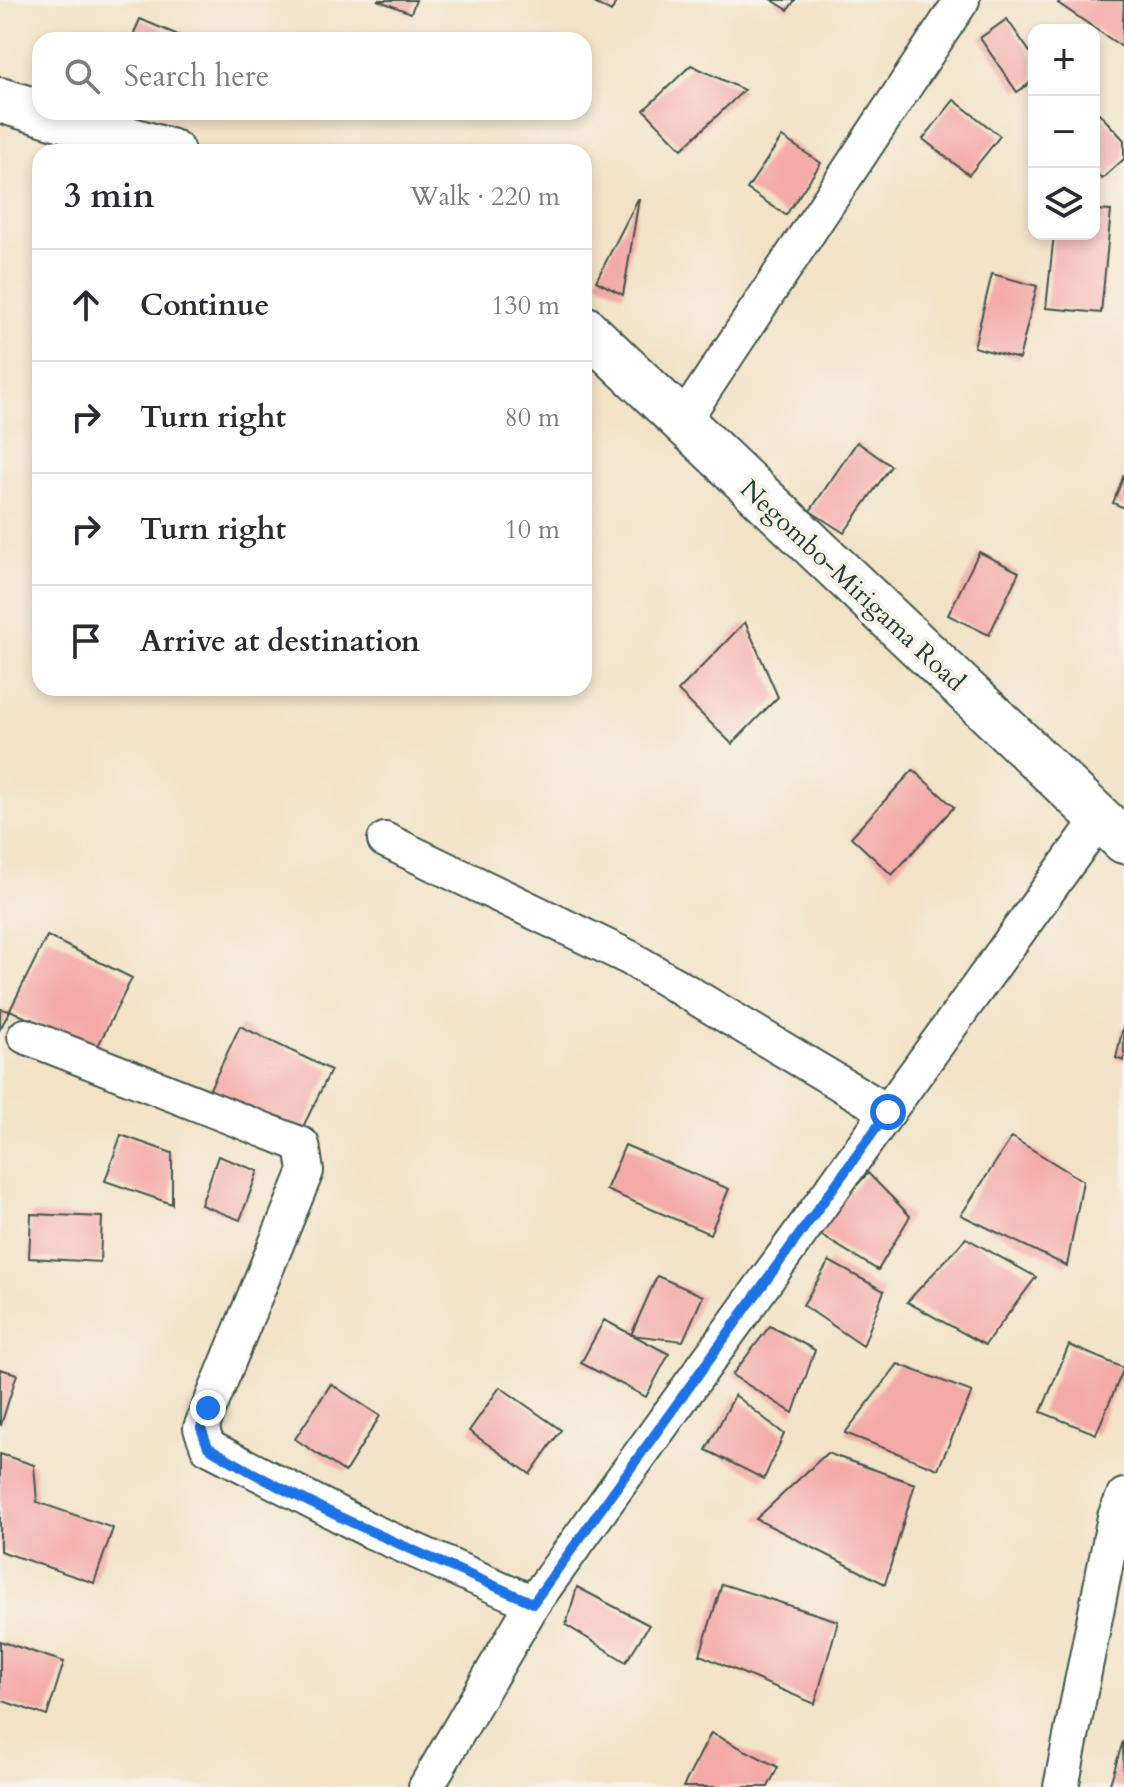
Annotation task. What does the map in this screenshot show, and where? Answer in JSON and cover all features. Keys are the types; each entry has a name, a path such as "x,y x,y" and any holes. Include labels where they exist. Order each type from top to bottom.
{"main road":[{"path":"0,100 32,110"},
{"path":"66,120 146,144"},
{"name":"Negombo-Mirigama Road","path":"592,336 681,424 1112,830"}],"street":[{"path":"681,424 962,0"},
{"path":"426,1787 533,1603 888,1112 1112,830"},
{"path":"385,840 630,958 888,1112"},
{"path":"25,1036 302,1145 306,1171 201,1428 208,1447 371,1531 533,1603"},
{"path":"1061,1787 1115,1517 1124,1496"}],"building":[{"path":"377,0 416,0 411,13"},
{"path":"589,0 617,0 611,12"},
{"path":"772,0 795,0 788,10"},
{"path":"1061,0 1124,0 1122,47 1100,32 1100,24 1089,24 1058,3"},
{"path":"140,19 171,32 134,32"},
{"path":"1007,19 1028,49 1028,84 1017,92 980,38"},
{"path":"691,65 744,90 682,149 644,110"},
{"path":"954,100 1000,136 969,175 923,139"},
{"path":"1100,114 1124,140 1124,159 1102,179"},
{"path":"782,137 821,163 786,215 747,189"},
{"path":"639,199 623,295 596,281"},
{"path":"1100,210 1111,211 1101,313 1046,308 1053,240 1100,240"},
{"path":"992,274 1037,286 1019,359 974,347"},
{"path":"857,442 891,466 844,533 810,511"},
{"path":"1124,475 1124,508 1113,503"},
{"path":"979,552 1019,572 989,635 948,615"},
{"path":"745,622 778,697 732,744 678,691"},
{"path":"913,770 954,807 892,875 851,837"},
{"path":"47,936 132,978 95,1052 10,1010"},
{"path":"0,1009 10,1011 0,1029"},
{"path":"240,1026 331,1070 297,1139 207,1095"},
{"path":"1124,1027 1124,1061 1116,1058"},
{"path":"121,1135 172,1153 172,1204 105,1181"},
{"path":"1012,1137 1083,1181 1067,1266 961,1215"},
{"path":"625,1145 729,1189 710,1234 606,1190"},
{"path":"218,1156 258,1171 240,1220 201,1205"},
{"path":"868,1173 910,1216 878,1270 814,1231"},
{"path":"31,1214 102,1217 100,1262 29,1258"},
{"path":"966,1238 1036,1277 985,1345 907,1302"},
{"path":"829,1261 884,1291 863,1346 803,1305"},
{"path":"657,1276 703,1296 683,1341 631,1335"},
{"path":"604,1320 669,1354 646,1397 581,1363"},
{"path":"770,1326 815,1350 793,1413 732,1375"},
{"path":"1069,1345 1124,1368 1096,1434 1041,1412"},
{"path":"898,1364 972,1392 938,1469 845,1433"},
{"path":"0,1369 17,1374 1,1425 0,1424"},
{"path":"331,1384 380,1416 345,1472 295,1439"},
{"path":"500,1387 561,1430 530,1474 469,1431"},
{"path":"735,1395 784,1434 764,1479 706,1450"},
{"path":"827,1453 915,1484 885,1584 756,1519"},
{"path":"0,1454 34,1465 37,1502 113,1528 94,1583 0,1551"},
{"path":"722,1584 838,1621 815,1704 700,1655"},
{"path":"577,1587 649,1625 626,1662 566,1625"},
{"path":"0,1641 64,1662 47,1716 0,1700"},
{"path":"711,1733 778,1767 768,1787 683,1787"},
{"path":"1123,1741 1124,1787 1109,1787"}],"route":[{"path":"208,1408 201,1428 208,1447 233,1462 371,1531 533,1603 888,1112"}]}
